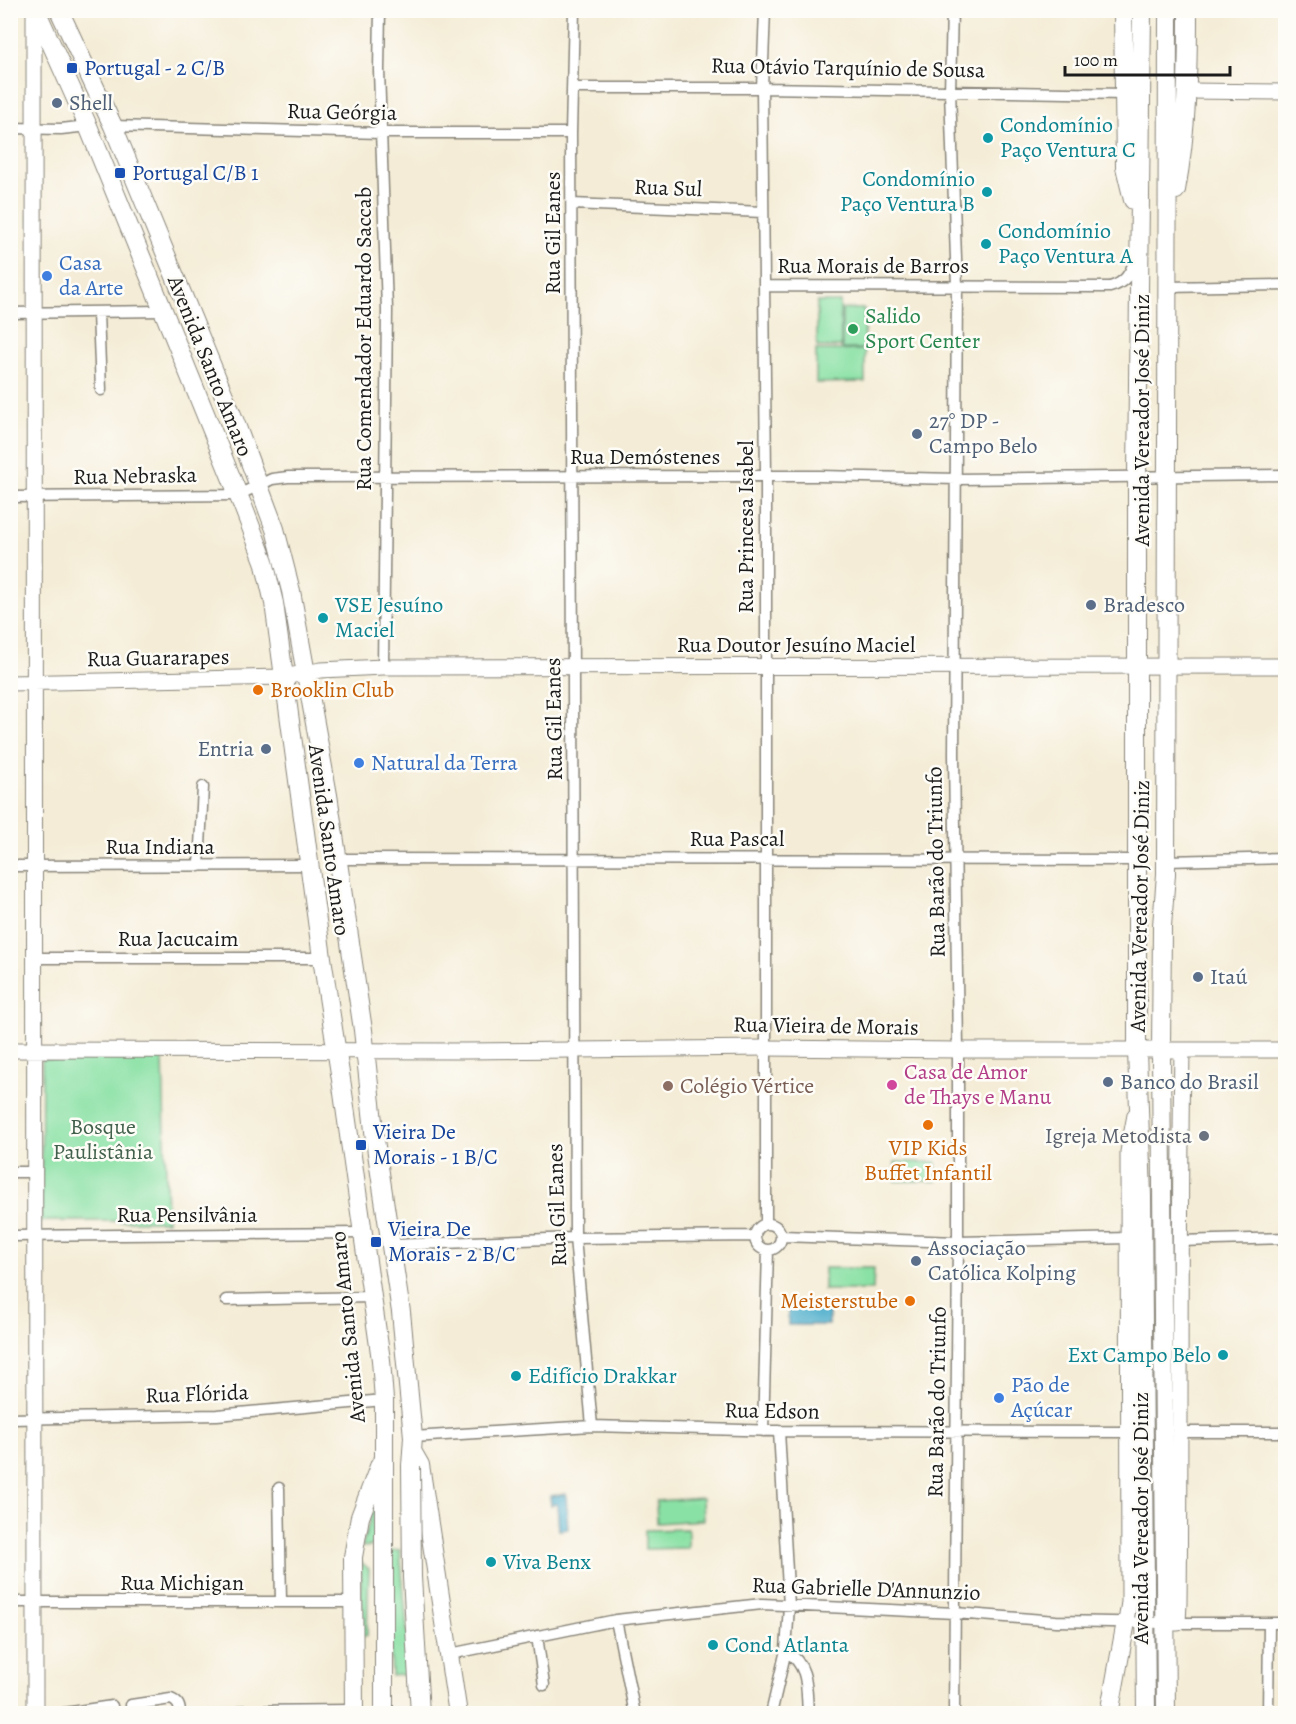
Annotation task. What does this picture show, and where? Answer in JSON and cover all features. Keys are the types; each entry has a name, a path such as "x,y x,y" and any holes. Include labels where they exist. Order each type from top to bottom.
{"main road":[{"name":"Avenida Santo Amaro","path":"35,10 88,126 238,495 264,561 274,603 322,958 372,1297 384,1400 383,1457 366,1499 355,1539 353,1557 354,1712"},
{"name":"Avenida Santo Amaro","path":"59,10 113,126 167,254 259,485 275,529 291,591 306,662 366,1051 375,1140 401,1312 412,1451 420,1465 458,1713"},
{"path":"1123,10 1125,167 1139,240"},
{"name":"Avenida Vereador José Diniz","path":"1142,10 1137,477 1137,1050 1142,1197 1146,1713"},
{"name":"Avenida Vereador José Diniz","path":"1166,1713 1170,1626 1161,1050 1162,926 1166,861 1168,10"},
{"path":"1168,215 1176,189 1183,147 1188,91 1188,10"},
{"path":"412,1451 412,1577 420,1713"},
{"path":"383,1457 384,1713"},
{"path":"1109,1713 1126,1622"},
{"path":"1170,1626 1178,1713"}],"street":[{"path":"35,10 33,128 35,1713"},
{"name":"Rua Comendador Eduardo Saccab","path":"380,10 381,133 387,310 383,667"},
{"name":"Rua Gil Eanes","path":"574,10 571,133 575,1238 592,1426"},
{"name":"Rua Princesa Isabel","path":"765,10 762,88 766,476 766,1224"},
{"name":"Rua Barão do Triunfo","path":"952,10 950,91 957,286 955,667 958,1050 954,1713"},
{"name":"Rua Otávio Tarquínio de Sousa","path":"573,88 762,88 1124,94"},
{"path":"1188,91 1286,92"},
{"path":"10,128 88,126"},
{"name":"Rua Geórgia","path":"113,126 381,133 571,133"},
{"name":"Rua Sul","path":"572,204 763,212"},
{"name":"Rua Morais de Barros","path":"764,286 1110,287 1118,285 1130,274 1139,240"},
{"path":"1166,287 1286,285"},
{"path":"10,313 162,311"},
{"path":"98,313 101,390"},
{"name":"Rua Demóstenes","path":"259,485 280,477 766,476 957,479 1286,475"},
{"name":"Rua Nebraska","path":"10,497 238,495 259,485"},
{"name":"Rua Doutor Jesuíno Maciel","path":"306,662 383,667 1286,666"},
{"name":"Rua Guararapes","path":"10,683 284,677 306,662"},
{"path":"199,866 203,787"},
{"path":"1166,861 1286,858"},
{"name":"Rua Pascal","path":"337,859 1138,860"},
{"name":"Rua Indiana","path":"10,866 309,865"},
{"name":"Rua Jacucaim","path":"34,958 322,958"},
{"name":"Rua Vieira de Morais","path":"10,1050 366,1051 767,1048 1286,1050"},
{"name":"Avenida Vereador José Diniz","path":"1170,1626 1181,1432 1179,1240 1182,1050"},
{"name":"Avenida Vereador José Diniz","path":"1126,1622 1129,1602 1130,1432 1128,1152 1138,1100"},
{"path":"10,1172 34,1172"},
{"path":"766,1224 778,1228 782,1236 776,1248 768,1250 760,1247 755,1240 758,1228 766,1224"},
{"name":"Rua Pensilvânia","path":"10,1236 363,1233"},
{"path":"391,1245 575,1238 755,1236"},
{"path":"782,1236 958,1242 1128,1238"},
{"path":"1179,1240 1286,1238"},
{"path":"763,1431 768,1250"},
{"path":"226,1300 372,1297"},
{"name":"Rua Flórida","path":"10,1419 217,1415 384,1400"},
{"name":"Rua Edson","path":"412,1451 592,1426 763,1431 1130,1432"},
{"path":"771,1713 786,1650 789,1606 779,1431"},
{"path":"1181,1432 1286,1432"},
{"path":"279,1488 281,1602"},
{"name":"Rua Michigan","path":"10,1602 353,1602"},
{"name":"Rua Gabrielle D'Annunzio","path":"450,1654 616,1620 762,1604 955,1613 1056,1621 1126,1622 1146,1627 1286,1623"},
{"path":"616,1620 634,1713"},
{"path":"1268,1713 1269,1623"},
{"path":"537,1636 544,1685"},
{"path":"786,1650 805,1671 808,1713"},
{"path":"131,1705 171,1699 180,1707 180,1713"},
{"path":"58,1713 112,1706"},
{"path":"238,1713 242,1711 354,1712"}],"green space":[{"path":"817,302 840,302 841,347 817,347"},
{"name":"Salido Sport Center","path":"842,309 864,309 865,349 842,349"},
{"path":"816,350 865,350 865,382 816,383"},
{"name":"Bosque Paulistânia","path":"163,1057 167,1221 41,1221 42,1059"},
{"path":"895,1162 936,1162 936,1181 895,1181"},
{"path":"824,1268 874,1268 873,1290 824,1290"},
{"path":"702,1498 703,1520 657,1523 656,1501"},
{"path":"382,1499 373,1546 362,1547 375,1502"},
{"path":"688,1529 688,1548 645,1549 645,1530"},
{"path":"400,1550 411,1674 392,1676 386,1552"},
{"path":"361,1562 369,1569 367,1635 361,1637"}],"water":[{"path":"788,1304 829,1304 829,1325 788,1325"},
{"path":"566,1494 568,1529 559,1530 557,1504 551,1505 550,1496"}],"place":[{"name":"Portugal - 2 C/B","path":"72,68"},
{"name":"Shell","path":"57,103"},
{"name":"Condomínio Paço Ventura C","path":"988,138"},
{"name":"Portugal C/B 1","path":"120,173"},
{"name":"Condomínio Paço Ventura B","path":"987,192"},
{"name":"Condomínio Paço Ventura A","path":"986,244"},
{"name":"Casa da Arte","path":"47,276"},
{"name":"Salido Sport Center","path":"853,329"},
{"name":"27° DP - Campo Belo","path":"917,434"},
{"name":"Bradesco","path":"1091,605"},
{"name":"VSE Jesuíno Maciel","path":"323,618"},
{"name":"Brooklin Club","path":"258,690"},
{"name":"Entria","path":"266,749"},
{"name":"Natural da Terra","path":"359,763"},
{"name":"Itaú","path":"1198,977"},
{"name":"Banco do Brasil","path":"1108,1082"},
{"name":"Casa de Amor de Thays e Manu","path":"892,1085"},
{"name":"Colégio Vértice","path":"668,1086"},
{"name":"VIP Kids Buffet Infantil","path":"928,1125"},
{"name":"Igreja Metodista","path":"1204,1136"},
{"name":"Vieira De Morais - 1 B/C","path":"361,1145"},
{"name":"Vieira De Morais - 2 B/C","path":"376,1242"},
{"name":"Associação Católica Kolping","path":"916,1261"},
{"name":"Meisterstube","path":"910,1301"},
{"name":"Ext Campo Belo","path":"1223,1355"},
{"name":"Edifício Drakkar","path":"516,1376"},
{"name":"Pão de Açúcar","path":"999,1398"},
{"name":"Viva Benx","path":"491,1562"},
{"name":"Cond. Atlanta","path":"713,1645"}]}
